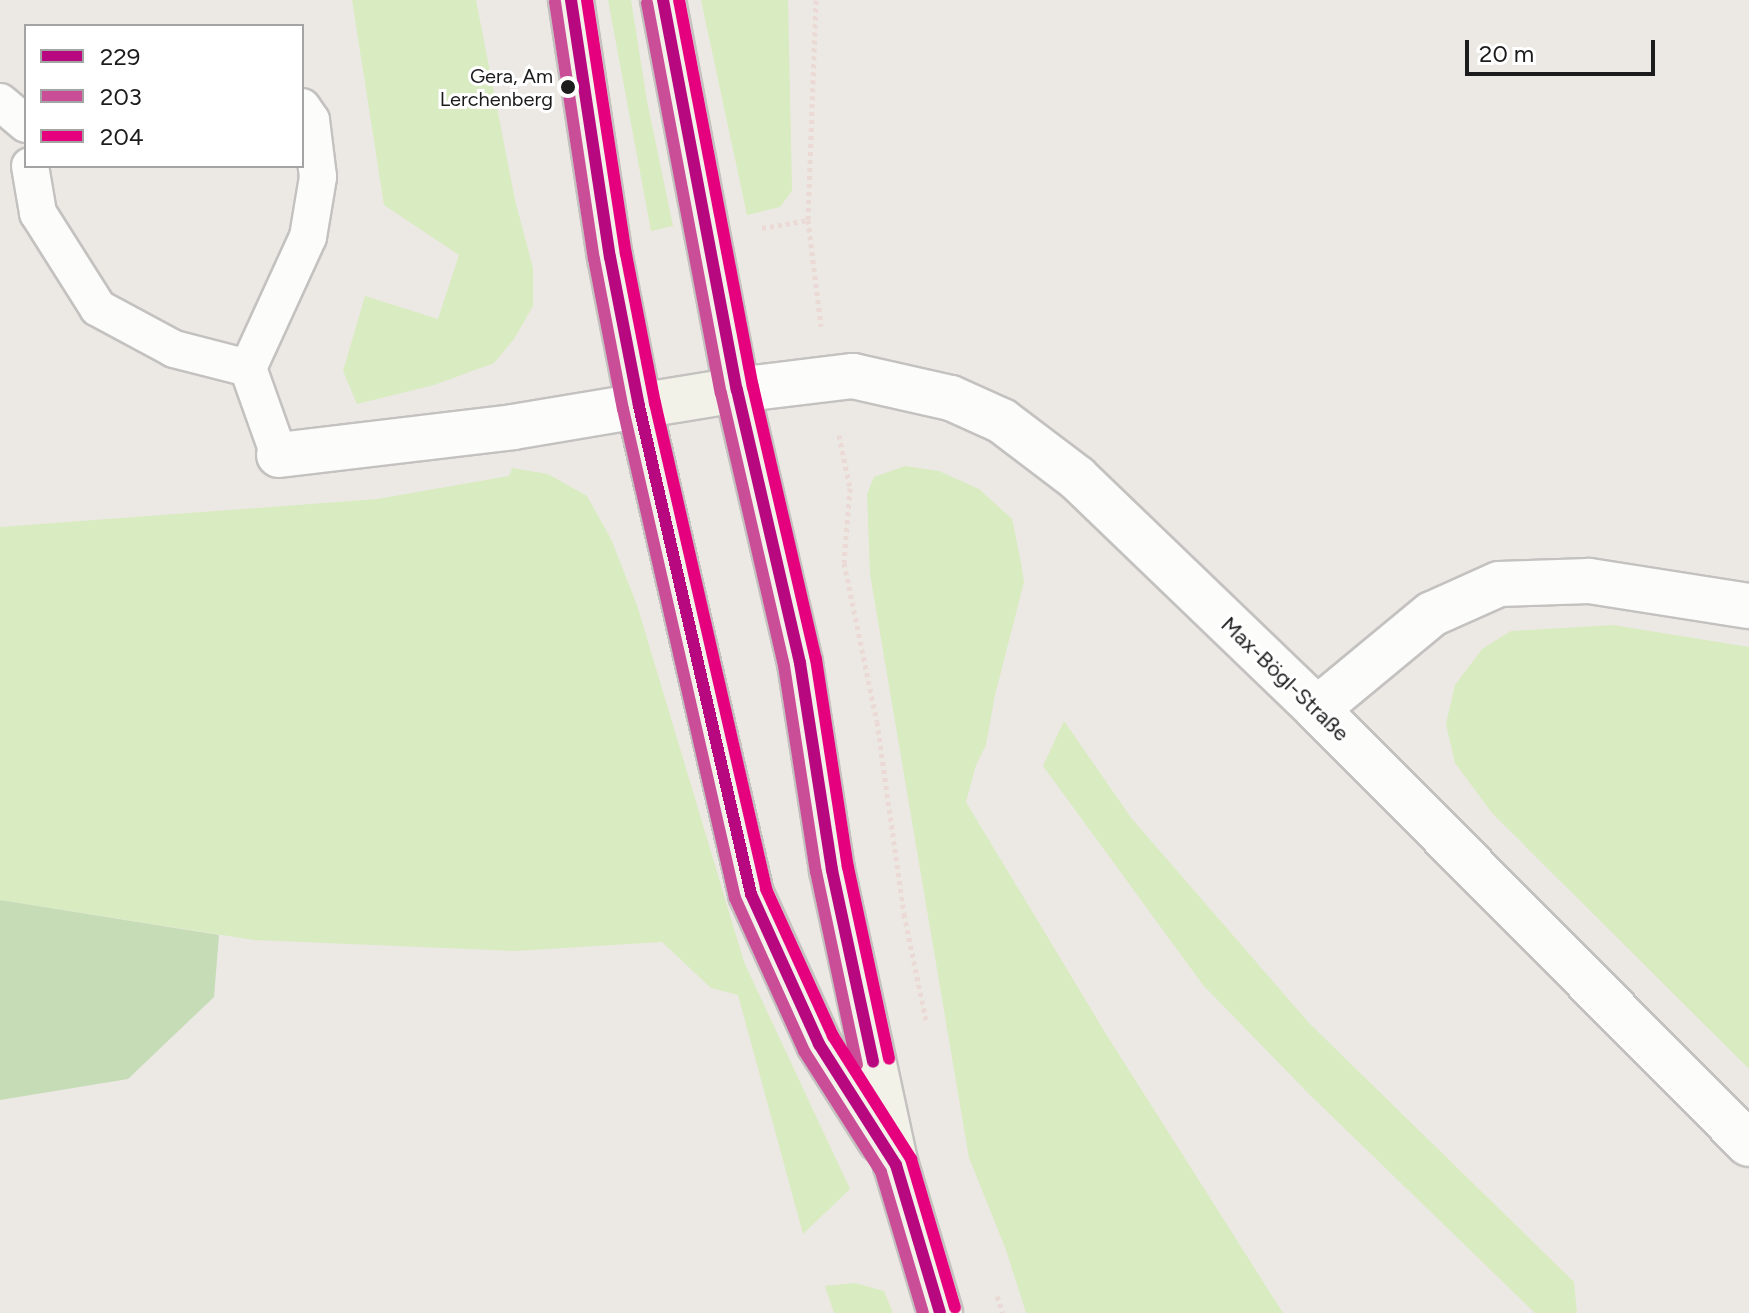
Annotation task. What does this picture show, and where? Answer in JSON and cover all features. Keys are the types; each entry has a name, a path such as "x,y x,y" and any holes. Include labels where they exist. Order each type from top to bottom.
{"main road":[{"path":"571,0 610,257 639,406 751,894 819,1044 896,1165"},
{"path":"663,0 737,390 800,663 832,870 896,1165 940,1313"},
{"path":"639,406 737,390"}],"street":[{"name":"Max-Bögl-Straße","path":"737,390 853,376 951,398 1002,421 1077,478 1317,709 1749,1144"},
{"path":"279,455 513,427 639,406"},
{"path":"1317,709 1432,614 1499,584 1589,581 1749,606"}],"lane":[{"path":"0,102 24,122"},
{"path":"279,455 248,368 308,237 318,177 311,120 304,110"},
{"path":"30,168 38,213 98,308 174,349 248,368"}],"path":[{"path":"816,0 808,220 828,377 850,488 844,563 877,722 904,914 929,1035"},
{"path":"993,1285 1003,1313"}],"green space":[{"path":"352,0 476,0 515,200 533,268 533,306 514,339 494,363 434,385 357,404 343,371 365,296 438,319 459,255 384,205"},
{"path":"608,0 631,0 647,101 673,226 651,231"},
{"path":"701,0 788,0 792,191 780,207 747,215"},
{"path":"905,466 939,471 979,489 1012,519 1020,557 1024,582 995,695 986,745 976,765 966,802 1106,1034 1283,1313 1026,1313 1006,1250 969,1158 870,574 867,494 874,477"},
{"path":"512,468 548,474 587,496 611,539 637,605 744,962 850,1189 803,1234 738,995 711,988 662,942 515,951 254,940 0,900 0,527 377,499 509,476"},
{"path":"1613,625 1749,647 1749,1069 1492,813 1455,763 1446,724 1455,685 1482,649 1511,631"},
{"path":"1064,721 1132,819 1309,1023 1574,1282 1577,1313 1535,1313 1309,1094 1203,985 1043,766"},
{"path":"0,900 219,935 214,997 128,1079 0,1100"},
{"path":"855,1283 884,1291 893,1313 834,1313 825,1286"}],"transit line":[{"name":"229","path":"571,0 610,257 639,406 751,894 819,1044 896,1165 940,1313"},
{"name":"204","path":"587,0 626,254 655,403 766,889 833,1036 911,1159 955,1308"},
{"name":"229","path":"663,0 737,390 800,663 832,870 873,1062"},
{"name":"204","path":"679,0 753,387 816,659 848,867 889,1059"},
{"name":"203","path":"555,2 594,259 623,409 735,898 804,1051 881,1172 923,1313"},
{"name":"203","path":"647,3 721,393 784,666 816,872 857,1065"}],"place":[{"name":"Gera, Am Lerchenberg","path":"568,87"}]}
